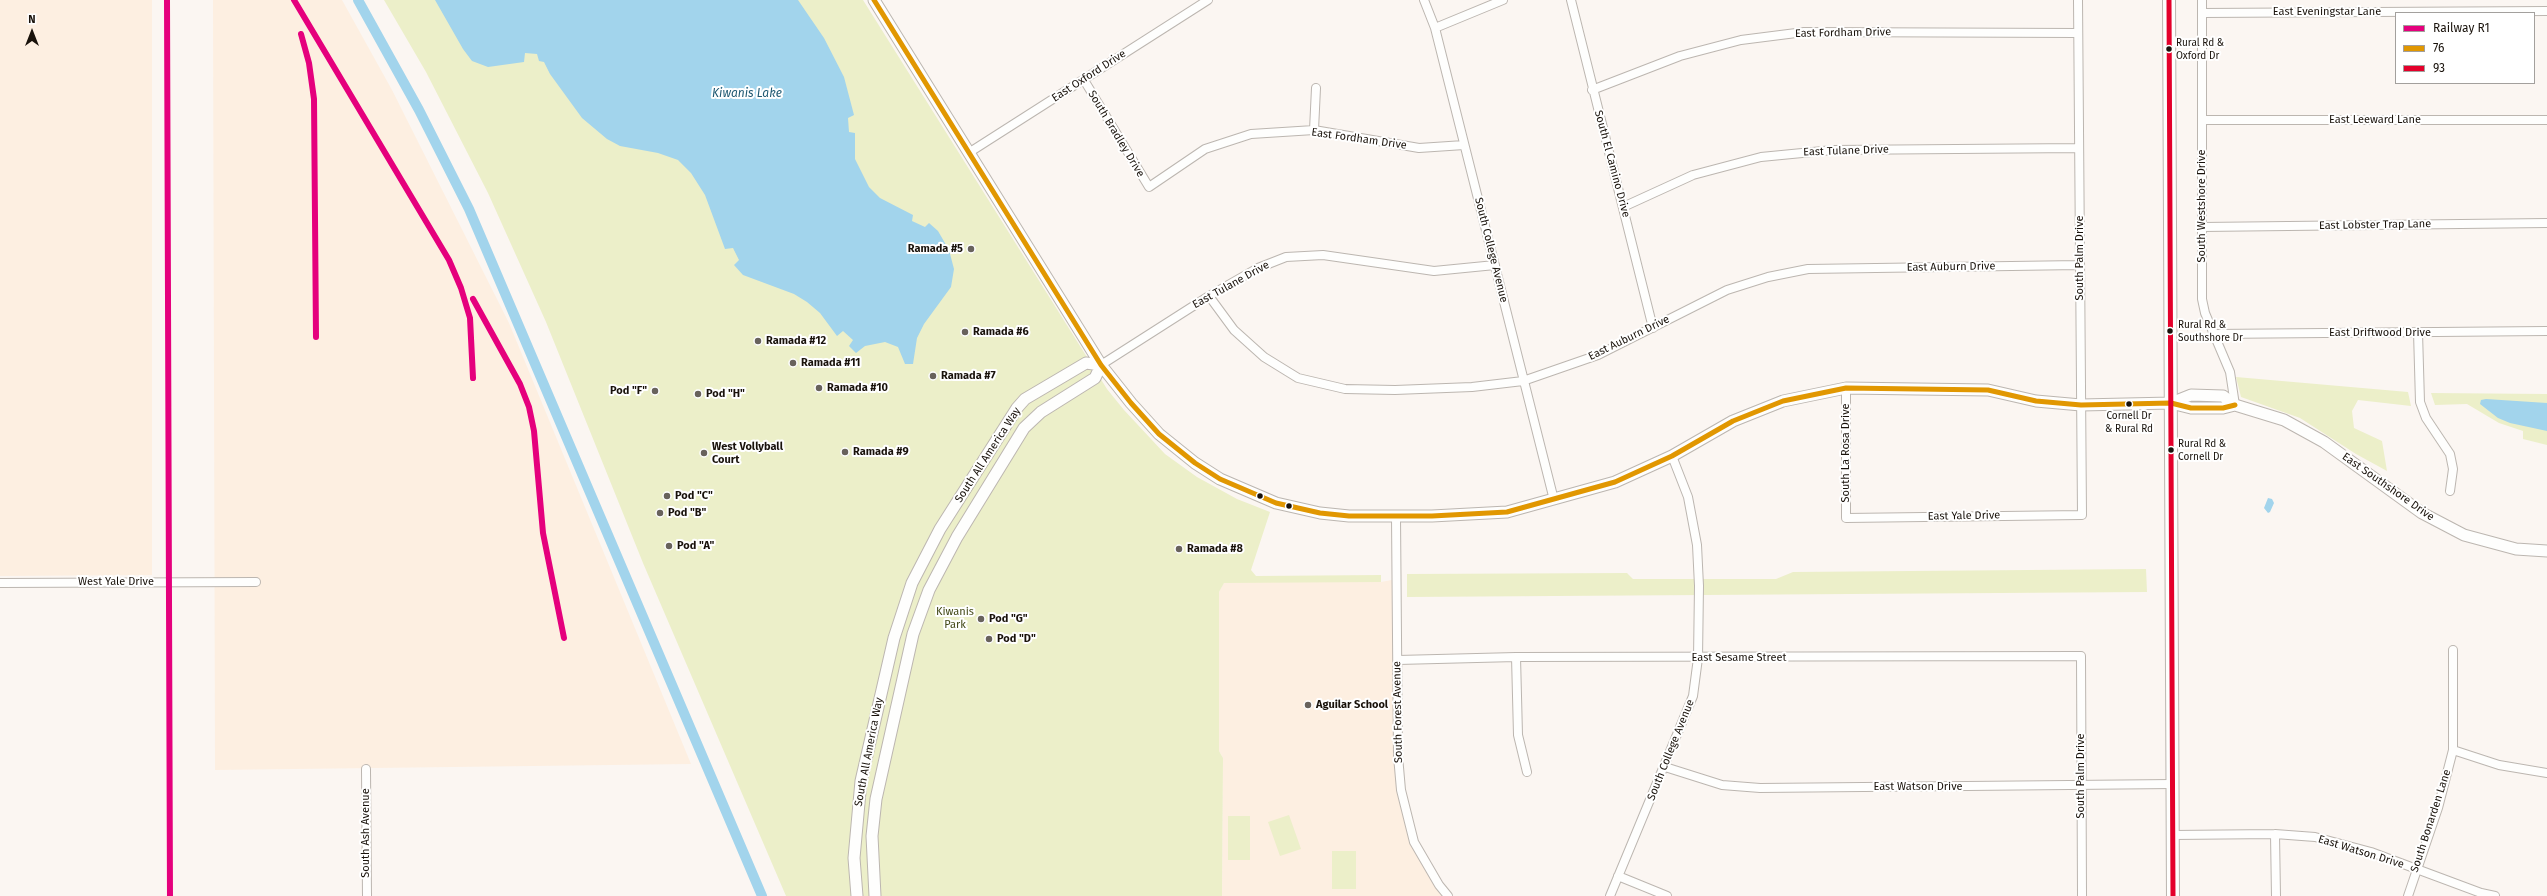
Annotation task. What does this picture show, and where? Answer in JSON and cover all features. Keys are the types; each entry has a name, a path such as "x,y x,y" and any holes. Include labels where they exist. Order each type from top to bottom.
{"main road":[{"path":"2170,0 2173,896"}],"street":[{"path":"874,0 970,152 1101,365 1131,403 1159,434 1220,479 1256,497 1295,508 1334,515 1396,517 1507,512 1615,482 1672,456 1733,421 1783,401 1846,388 1988,390 2036,401 2080,405 2172,403"},
{"name":"East Oxford Drive","path":"970,152 1208,0"},
{"name":"South College Avenue","path":"1424,0 1434,28 1554,500"},
{"path":"1434,28 1503,0"},
{"name":"South El Camino Drive","path":"1571,0 1592,90 1653,328"},
{"name":"South Palm Drive","path":"2078,0 2082,515"},
{"name":"South Westshore Drive","path":"2202,0 2202,299 2205,312 2230,372 2235,405"},
{"name":"East Eveningstar Lane","path":"2202,13 2547,11"},
{"name":"East Fordham Drive","path":"1592,90 1680,56 1741,40 1804,32 2078,33"},
{"name":"South Bradley Drive","path":"1084,80 1149,187"},
{"path":"1314,130 1316,88"},
{"name":"East Leeward Lane","path":"2202,120 2547,120"},
{"name":"East Fordham Drive","path":"1149,187 1205,149 1251,134 1314,130 1419,148 1464,145"},
{"name":"East Tulane Drive","path":"1623,207 1693,175 1761,157 1833,150 2079,148"},
{"name":"East Lobster Trap Lane","path":"2202,227 2547,223"},
{"name":"East Tulane Drive","path":"1101,365 1209,296 1258,268 1286,257 1323,255 1434,271 1495,265"},
{"name":"East Auburn Drive","path":"1209,296 1234,330 1264,357 1298,378 1345,389 1388,390 1472,387 1523,381 1598,355 1728,290 1768,277 1808,269 2079,265"},
{"name":"East Driftwood Drive","path":"2214,334 2547,331"},
{"path":"2418,332 2420,402 2426,418 2450,454 2453,469 2450,491"},
{"name":"South All America Way","path":"857,896 854,858 861,781 894,638 916,575 940,530 1017,408 1025,399 1086,363 1101,365 1095,378 1041,412 1024,428 957,537 932,582 913,634 876,799 872,836 875,896"},
{"path":"1062,378 1072,393"},
{"name":"South La Rosa Drive","path":"1846,388 1846,518"},
{"name":"East Southshore Drive","path":"2172,403 2191,395 2223,396 2235,405 2263,412 2302,428 2422,512 2464,535 2516,550 2547,551"},
{"name":"South College Avenue","path":"1610,896 1665,767 1693,696 1698,658 1700,586 1697,545 1688,497 1672,456"},
{"name":"East Yale Drive","path":"1846,518 2082,515"},
{"name":"South Forest Avenue","path":"1396,517 1398,756 1401,790 1414,842 1439,885 1448,896"},
{"path":"916,575 932,582"},
{"name":"West Yale Drive","path":"0,583 256,582"},
{"name":"South Bonarden Lane","path":"2408,896 2438,808 2453,750 2453,650"},
{"name":"South Palm Drive","path":"2080,656 2082,896"},
{"name":"East Sesame Street","path":"1398,660 1516,657 1698,658 2080,656"},
{"path":"1516,657 1518,735 1527,772"},
{"path":"2453,750 2500,765 2547,773"},
{"name":"East Watson Drive","path":"1665,767 1722,785 1760,788 2173,784"},
{"name":"South Ash Avenue","path":"366,769 367,896"},
{"path":"2275,834 2276,896"},
{"name":"East Watson Drive","path":"2173,835 2275,834 2315,837 2341,844 2495,896"},
{"path":"1618,876 1667,896"}],"shaded area":[{"path":"0,0 152,0 152,575 0,576"},
{"path":"213,0 342,0 392,90 509,323 691,764 215,770"},
{"name":"Aguilar School","path":"1397,579 1398,756 1414,842 1448,896 1222,896 1223,758 1219,751 1219,592 1224,582 1381,582"}],"green space":[{"name":"Kiwanis Park","path":"384,0 863,0 1107,389 1124,410 1165,454 1197,477 1237,499 1270,512 1251,570 1256,576 1381,575 1381,582 1224,583 1219,592 1219,751 1223,758 1222,896 786,896 643,563 546,322 488,193 426,72"},
{"path":"2236,377 2408,392 2411,406 2358,400 2352,411 2354,428 2382,441 2387,471 2356,454 2300,418 2241,397"},
{"path":"2431,393 2547,394 2547,445 2523,439 2523,431 2499,423 2467,404 2435,405"},
{"path":"2146,569 2147,592 1407,597 1407,574 1627,573 1633,579 1776,579 1793,572"},
{"path":"1289,815 1301,849 1280,856 1268,822"},
{"path":"1228,816 1250,816 1250,860 1228,860"},
{"path":"1332,851 1356,851 1356,889 1332,889"}],"water":[{"name":"Kiwanis Lake","path":"435,0 798,0 824,38 844,77 854,115 848,118 849,132 855,133 855,159 869,187 880,198 913,215 912,221 925,227 929,223 938,231 949,250 954,269 951,287 924,324 917,338 913,364 905,364 898,347 885,342 865,346 856,353 849,346 853,340 843,331 837,336 820,313 807,302 794,294 743,275 734,265 739,260 733,248 725,249 705,195 691,173 678,160 658,153 620,146 607,139 582,118 550,74 544,62 539,61 537,54 525,53 524,62 488,67 472,61 463,49"},
{"path":"2486,399 2547,403 2547,431 2510,423 2498,418 2480,404 2481,400"},
{"path":"2268,498 2272,499 2274,503 2270,512 2268,513 2264,508"}],"waterway":[{"path":"358,0 419,110 469,209 762,896"}],"rail line":[{"name":"R1","path":"167,0 170,896"},
{"name":"R1","path":"294,0 449,260 461,288 470,318 473,378"},
{"name":"R1","path":"301,34 309,63 314,99 316,337"},
{"name":"R1","path":"473,299 520,384 529,407 534,431 543,533 564,638"}],"transit line":[{"name":"76","path":"874,0 1101,365 1131,403 1159,434 1195,463 1220,479 1276,503 1320,513 1349,516 1432,516 1507,512 1615,482 1672,456 1733,421 1783,401 1846,388 1988,390 2036,401 2081,405 2171,403 2191,408 2223,408 2235,405"},
{"name":"93","path":"2169,0 2173,896"}],"place":[{"name":"Rural Rd & Oxford Dr","path":"2169,49"},
{"name":"Ramada #5","path":"971,249"},
{"name":"Rural Rd & Southshore Dr","path":"2170,331"},
{"name":"Ramada #6","path":"965,332"},
{"name":"Ramada #12","path":"758,341"},
{"name":"Ramada #11","path":"793,363"},
{"name":"Ramada #7","path":"933,376"},
{"name":"Ramada #10","path":"819,388"},
{"name":"Pod \"F\"","path":"655,391"},
{"name":"Pod \"H\"","path":"698,394"},
{"name":"Cornell Dr & Rural Rd","path":"2129,404"},
{"name":"Rural Rd & Cornell Dr","path":"2171,450"},
{"name":"Ramada #9","path":"845,452"},
{"name":"West Vollyball Court","path":"704,453"},
{"name":"Pod \"C\"","path":"667,496"},
{"name":"Pod \"B\"","path":"660,513"},
{"name":"Pod \"A\"","path":"669,546"},
{"name":"Ramada #8","path":"1179,549"},
{"name":"Pod \"G\"","path":"981,619"},
{"name":"Pod \"D\"","path":"989,639"},
{"name":"Aguilar School","path":"1308,705"}]}
